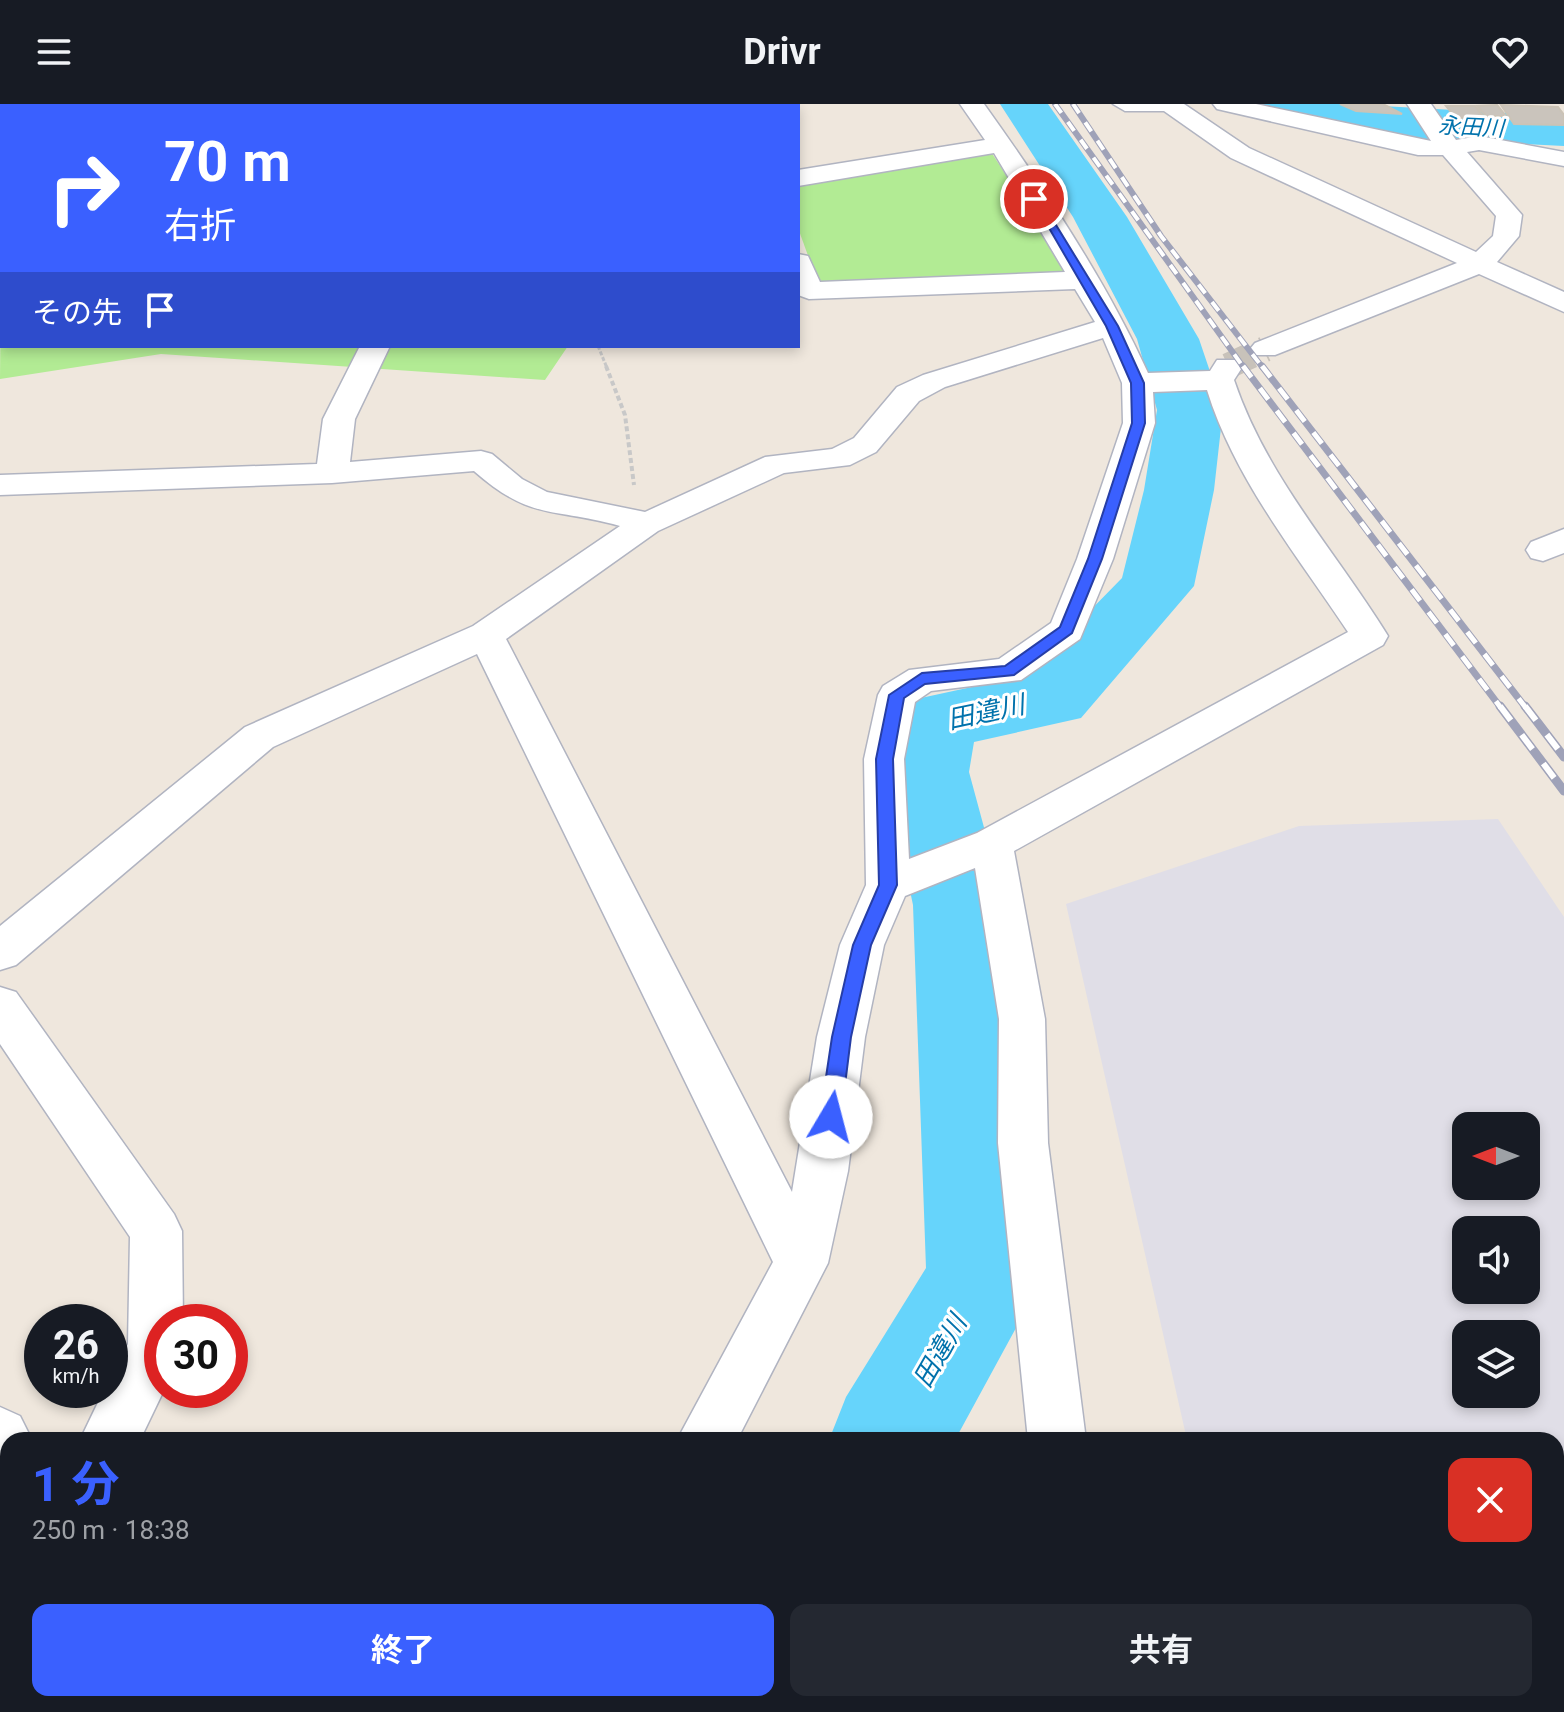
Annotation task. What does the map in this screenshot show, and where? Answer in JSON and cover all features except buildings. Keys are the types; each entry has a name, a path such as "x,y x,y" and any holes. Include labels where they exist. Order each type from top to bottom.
{"street":[{"path":"710,1432 801,1263 823,1171 841,1037 858,960 888,885 884,759 897,695 922,679 1008,671 1067,630 1095,559 1139,423 1137,383 1112,326 1001,145 972,104"},
{"path":"1125,104 1169,104 1240,153 1475,265 1564,303"},
{"path":"1225,104 1418,148 1479,143 1564,159"},
{"path":"1265,349 1388,304 1475,265 1507,238 1511,227 1509,215 1448,144 1421,107"},
{"path":"800,178 1001,145"},
{"path":"800,267 809,291 1084,280"},
{"path":"0,952 259,737 486,635 637,520 777,464 839,458 865,445 908,394 934,381 1112,326"},
{"path":"332,473 339,419 374,348"},
{"path":"888,885 992,844 1370,636 1249,456 1227,413 1224,373 1137,383"},
{"path":"0,485 332,473 481,461 520,493 569,507 637,520"},
{"path":"486,635 801,1263"},
{"path":"992,844 1022,1019 1023,1143 1056,1432"},
{"path":"0,1006 156,1231 156,1348 113,1432"}],"path":[{"path":"599,348 628,430 637,520"}],"shaded area":[{"path":"1498,819 1564,917 1564,1432 1185,1432 1066,904 1299,826"}],"green space":[{"path":"991,152 1070,272 819,286 800,234 800,183"},
{"path":"0,348 567,348 545,380 161,354 0,379"}],"waterway":[{"name":"田違川","path":"894,1432 982,1279 959,905 927,772 936,721 1052,698 1157,586 1179,490 1190,410 1168,339 1100,217 1024,104"},
{"name":"永田川","path":"1283,104 1355,121 1564,131"}],"tunnel":[{"path":"1228,366 1265,349"}],"railway":[{"path":"1055,104 1244,368"},
{"path":"1073,104 1161,236 1263,368"},
{"path":"1243,366 1501,708"},
{"path":"1262,366 1526,708"},
{"path":"1500,706 1564,791"},
{"path":"1525,706 1564,757"}],"route":[{"path":"831,1117 841,1037 862,945 888,885 884,759 897,695 922,679 1008,671 1067,630 1095,559 1139,423 1137,383 1112,326 1034,199"}]}
